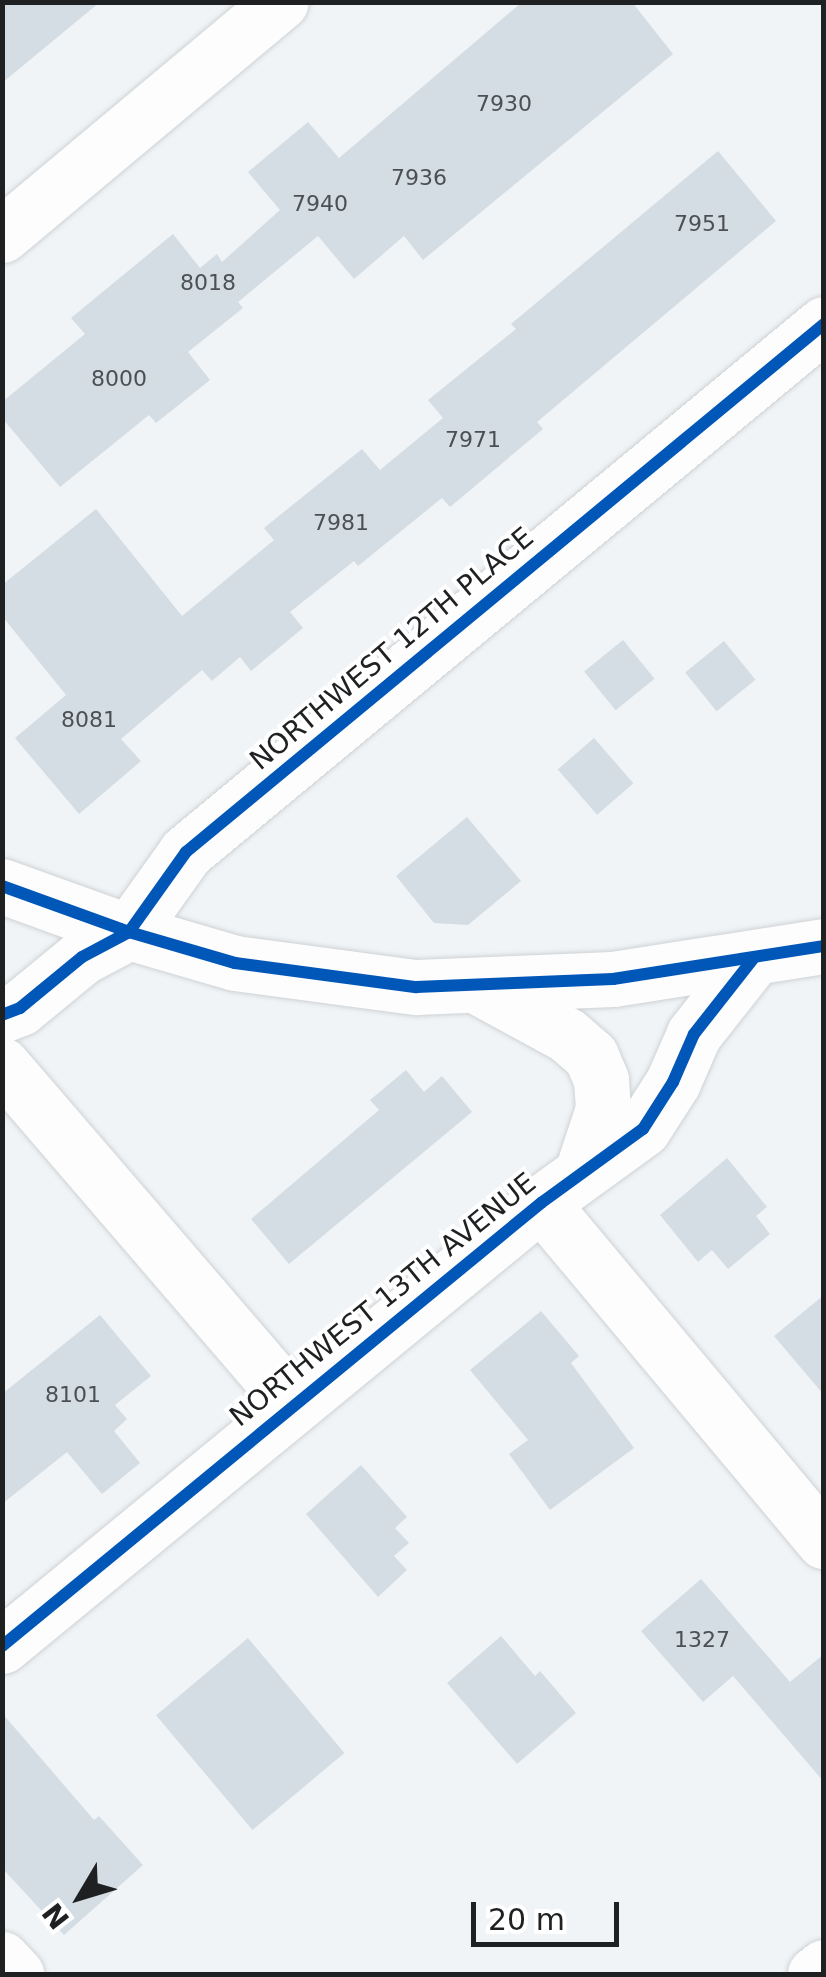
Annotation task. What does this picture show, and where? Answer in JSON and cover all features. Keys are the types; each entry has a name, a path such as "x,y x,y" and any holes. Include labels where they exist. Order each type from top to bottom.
{"street":[{"path":"2,235 282,2"},
{"name":"NORTHWEST 12TH PLACE","path":"2,1015 20,1008 82,957 129,932 186,852 824,324"},
{"path":"2,886 129,932 235,964 416,987 613,979 824,946"},
{"name":"NORTHWEST 13TH AVENUE","path":"2,1646 294,1402 561,1188 643,1129 710,1010 753,959"},
{"path":"477,986 567,1034 590,1056 601,1080 603,1109 561,1188 824,1541"},
{"path":"2,1064 294,1402"},
{"path":"2,1959 16,1974"},
{"path":"815,1974 824,1967"}],"building":[{"path":"2,2 100,2 2,83"},
{"path":"522,2 632,2 673,54 423,260 404,236 354,279 318,236 238,302 243,308 188,352 210,380 156,423 149,415 60,487 2,418 2,402 85,334 71,318 173,234 200,268 217,254 222,262 280,210 248,172 308,122 339,158"},
{"path":"718,151 776,221 537,422 543,429 450,507 442,498 358,566 354,561 290,612 303,628 251,671 240,657 212,681 202,670 121,739 141,761 79,814 15,738 66,695 2,616 2,585 96,509 182,616 274,540 264,528 362,449 380,470 443,418 428,400 516,329 511,324"},
{"path":"623,640 654,679 616,710 584,671"},
{"path":"724,641 755,680 717,711 685,672"},
{"path":"594,738 633,783 597,815 558,769"},
{"path":"467,817 521,881 468,925 434,923 396,876"},
{"path":"406,1070 424,1092 442,1076 472,1112 289,1264 251,1219 379,1110 370,1100"},
{"path":"727,1158 767,1207 756,1216 770,1234 728,1269 712,1250 698,1262 660,1215"},
{"path":"824,1295 824,1395 774,1336"},
{"path":"541,1311 579,1356 571,1363 634,1448 550,1510 509,1454 528,1440 470,1370"},
{"path":"100,1315 151,1376 115,1405 127,1419 114,1431 140,1463 102,1494 67,1452 2,1504 2,1394"},
{"path":"361,1465 407,1517 395,1528 409,1543 394,1556 407,1570 378,1597 306,1514"},
{"path":"701,1579 790,1682 824,1654 824,1782 733,1676 703,1702 641,1631"},
{"path":"501,1636 535,1676 540,1671 576,1713 517,1764 447,1683"},
{"path":"248,1638 344,1753 252,1830 156,1715"},
{"path":"2,1713 94,1820 99,1816 143,1865 64,1935 2,1868"}],"cycle path":[{"path":"2,1015 20,1008 82,957 129,932 186,852 824,324"},
{"path":"2,886 129,932 235,963 416,987 613,979 824,946"},
{"path":"2,1646 541,1203 643,1129 673,1082 694,1034 753,959"}]}
